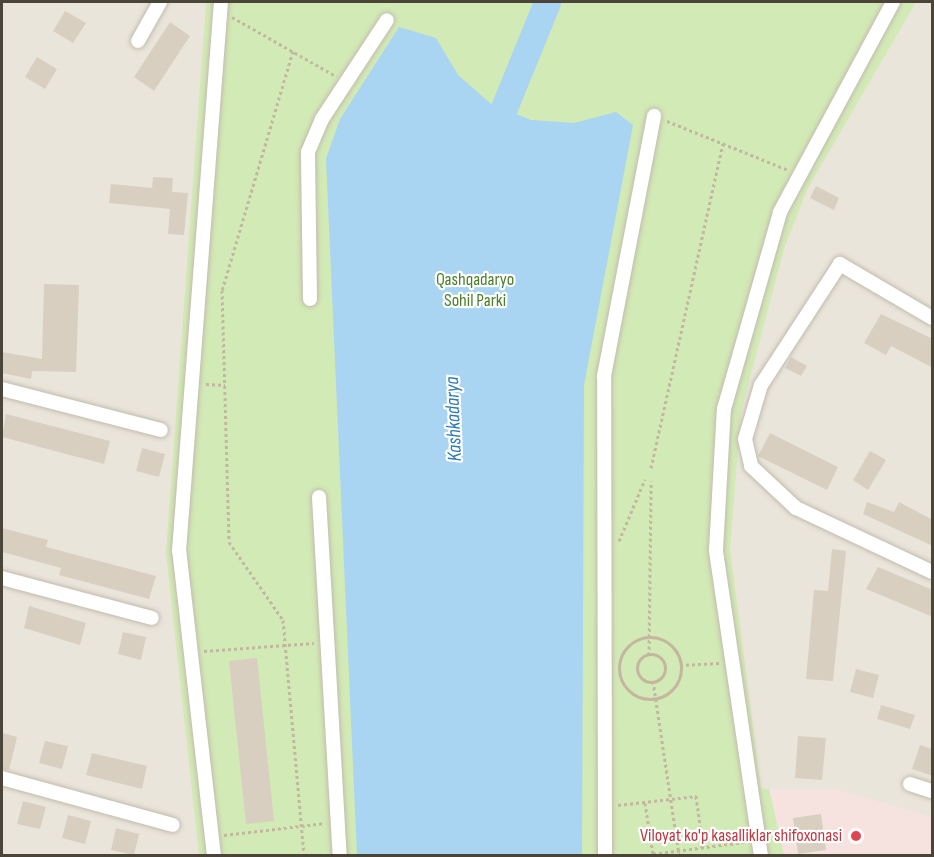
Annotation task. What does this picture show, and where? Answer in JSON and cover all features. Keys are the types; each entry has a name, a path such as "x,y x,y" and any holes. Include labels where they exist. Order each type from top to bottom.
{"street":[{"path":"138,41 160,2"},
{"path":"761,855 730,663 716,550 724,409 750,302 780,212 893,2"},
{"path":"214,855 179,551 221,6"},
{"path":"310,299 308,152 322,119 387,20"},
{"path":"605,855 604,376 654,116"},
{"path":"933,318 840,264 761,385 745,439 751,466 796,508 933,572"},
{"path":"2,389 161,430"},
{"path":"320,497 340,855"},
{"path":"2,578 152,618"},
{"path":"2,777 173,825"},
{"path":"910,784 933,791"}],"path":[{"path":"221,6 348,82"},
{"path":"293,51 222,290 229,542 283,620 304,826 304,855"},
{"path":"654,116 799,174"},
{"path":"651,468 723,144"},
{"path":"192,383 225,385"},
{"path":"615,549 645,479"},
{"path":"649,655 651,481"},
{"path":"637,638 649,638 662,638 680,655 679,680 662,697 638,698 620,680 620,656 637,638"},
{"path":"191,652 328,642"},
{"path":"649,655 638,662 638,674 652,681"},
{"path":"649,655 664,662 664,674 652,681"},
{"path":"680,665 730,663"},
{"path":"652,681 679,853"},
{"path":"605,806 696,796 703,848"},
{"path":"645,803 653,854 679,853 758,840"},
{"path":"212,836 339,822"}],"shaded area":[{"name":"Qashqadaryo Sohil Parki","path":"2,2 932,2 932,855 2,856"},
{"name":"Viloyat ko'p kasalliklar shifoxonasi","path":"769,789 835,789 932,817 932,855 784,855"}],"green space":[{"name":"Qashqadaryo Sohil Parki","path":"206,2 916,2 808,188 784,249 741,412 730,549 761,788 769,789 784,855 199,855 166,553"}],"water":[{"path":"399,27 436,38 458,75 491,104 531,120 574,123 616,112 633,125 584,385 582,855 357,855 326,159 340,119"}],"building":[{"path":"65,11 86,23 73,43 53,31"},
{"path":"170,22 190,36 154,91 134,77"},
{"path":"37,57 57,69 45,89 25,77"},
{"path":"153,177 173,178 172,192 188,193 184,235 168,234 170,209 109,203 111,184 152,188"},
{"path":"816,186 839,198 834,210 810,198"},
{"path":"44,284 79,285 76,372 32,371 31,379 2,373 2,352 42,359"},
{"path":"881,314 933,339 933,368 891,346 886,355 864,343"},
{"path":"791,357 807,366 801,376 785,368"},
{"path":"6,414 110,441 104,464 2,437"},
{"path":"770,433 838,467 827,490 758,456"},
{"path":"142,448 165,454 159,477 136,471"},
{"path":"870,451 886,460 868,490 853,480"},
{"path":"867,502 894,512 899,502 933,520 933,546 863,514"},
{"path":"2,528 48,540 46,547 156,576 149,599 59,575 61,568 2,552"},
{"path":"832,549 846,551 833,681 806,679 814,590 828,591"},
{"path":"878,567 933,590 933,617 866,589"},
{"path":"29,606 86,623 80,645 24,628"},
{"path":"123,632 146,637 141,660 118,654"},
{"path":"257,658 274,821 246,824 229,661"},
{"path":"856,669 879,675 873,698 850,692"},
{"path":"881,705 915,715 910,729 877,719"},
{"path":"2,733 17,737 9,770 2,769"},
{"path":"798,736 826,738 822,780 795,778"},
{"path":"45,741 68,746 62,769 39,763"},
{"path":"920,745 933,749 933,776 912,769"},
{"path":"92,753 147,766 142,789 86,775"},
{"path":"23,801 46,807 40,829 17,824"},
{"path":"821,814 826,850 798,854 793,818"},
{"path":"68,815 91,821 85,844 62,838"},
{"path":"116,828 139,834 134,855 111,850"}],"waterway":[{"name":"Kashkadarya","path":"490,142 547,2"}],"place":[{"name":"Viloyat ko'p kasalliklar shifoxonasi","path":"856,836"}]}
